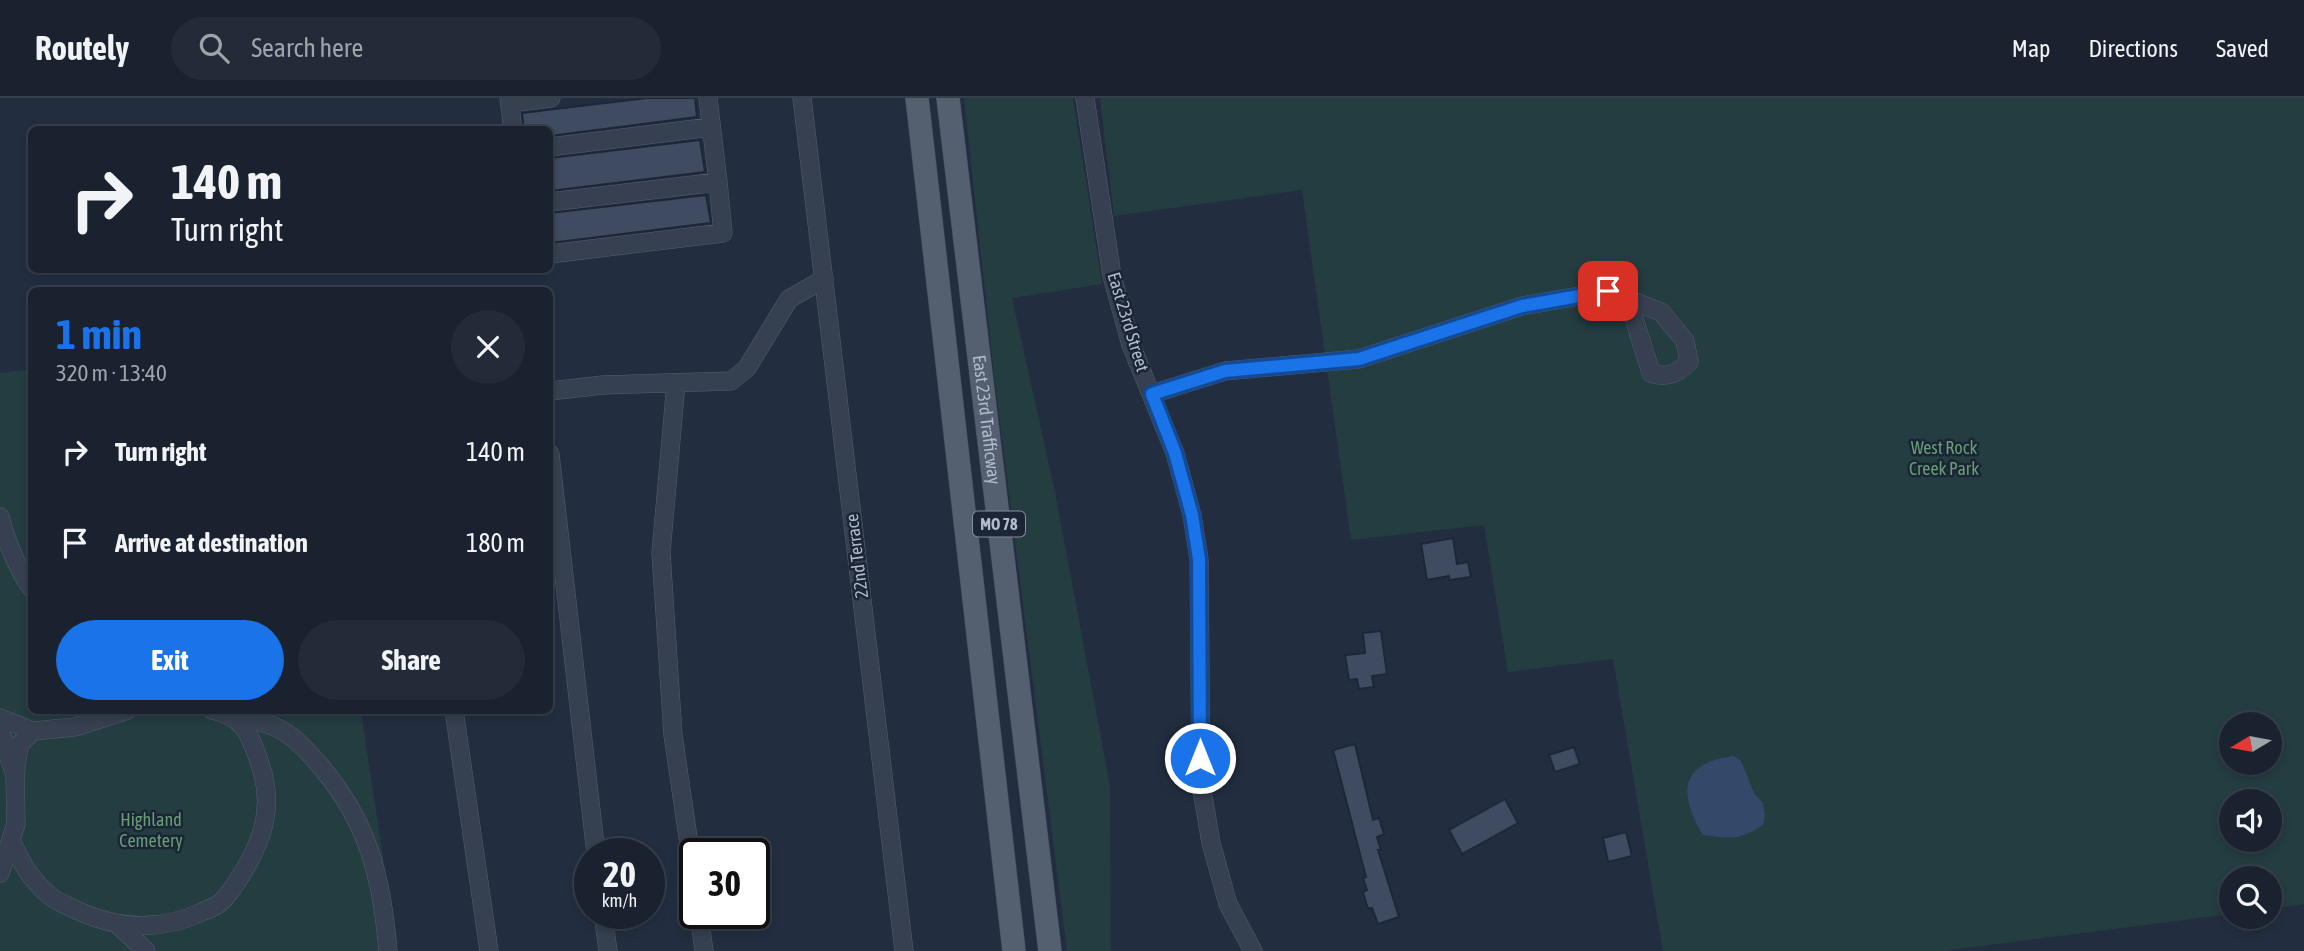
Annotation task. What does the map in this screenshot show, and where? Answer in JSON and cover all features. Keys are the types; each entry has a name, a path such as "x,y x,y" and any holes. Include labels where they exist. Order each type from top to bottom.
{"main road":[{"name":"East 23rd Trafficway","path":"917,98 1014,951"},
{"name":"East 23rd Trafficway","path":"948,98 1050,951"}],"street":[{"path":"512,126 509,100 551,98"},
{"path":"553,254 723,233 708,98"},
{"name":"22nd Terrace","path":"802,98 904,951"},
{"name":"East 23rd Street","path":"1085,98 1112,276 1131,345 1175,453 1192,515 1199,559 1201,784 1211,843 1228,904 1253,951"},
{"path":"553,147 711,127"},
{"path":"553,202 718,182"},
{"path":"553,391 603,385 730,381 747,368 789,299 824,279"},
{"path":"1152,394 1225,371 1359,359 1522,306 1608,291 1629,299"},
{"path":"676,383 661,553 673,736 688,838"},
{"path":"553,480 594,838"},
{"path":"0,517 9,548 28,584"},
{"path":"0,719 33,730 75,727 116,714"},
{"path":"228,714 281,730 306,749 350,804 366,837 376,874 385,911 388,951"},
{"path":"455,714 489,951"},
{"path":"11,840 22,866 53,899 117,925 163,925 186,919 220,903 251,859 262,835 266,804 265,777 250,737 232,715"},
{"path":"0,730 15,775"},
{"path":"0,873 16,824 15,775 19,745 33,730"},
{"path":"117,925 146,951"},
{"path":"605,929 608,951"},
{"path":"701,929 704,951"}],"green space":[{"path":"964,98 1073,98 1102,284 1012,298 1055,492 1110,786 1111,951 1067,951 995,383"},
{"name":"West Rock Creek Park","path":"1100,98 2304,98 2304,904 2282,907 2282,866 2219,866 2219,916 1941,951 1663,951 1613,659 1508,672 1484,525 1351,540 1302,190 1114,216"},
{"name":"Highland Cemetery","path":"28,369 28,714 361,714 397,951 0,951 0,373"}],"water":[{"path":"1734,756 1741,761 1754,793 1763,803 1763,825 1734,837 1703,835 1690,806 1688,782 1702,765"}],"building":[{"path":"647,98 695,98 697,117 553,136 553,126 524,126 522,113"},
{"path":"700,140 705,172 553,191 553,158"},
{"path":"706,195 711,223 553,243 553,213"},
{"path":"1453,538 1457,564 1468,562 1471,577 1449,580 1449,576 1427,580 1421,544"},
{"path":"1381,631 1387,674 1372,676 1374,687 1359,689 1357,679 1349,680 1345,655 1365,653 1363,633"},
{"path":"1355,744 1373,820 1379,818 1384,834 1377,837 1381,850 1378,850 1399,917 1378,924 1372,908 1368,909 1363,892 1367,890 1363,878 1366,877 1333,750"},
{"path":"1574,747 1580,764 1555,772 1549,755"},
{"path":"1505,799 1518,823 1462,854 1449,830"},
{"path":"1626,832 1632,856 1608,862 1603,838"}],"route":[{"path":"1200,758 1199,559 1192,515 1175,453 1152,394 1225,371 1359,359 1522,306 1608,291"}]}
